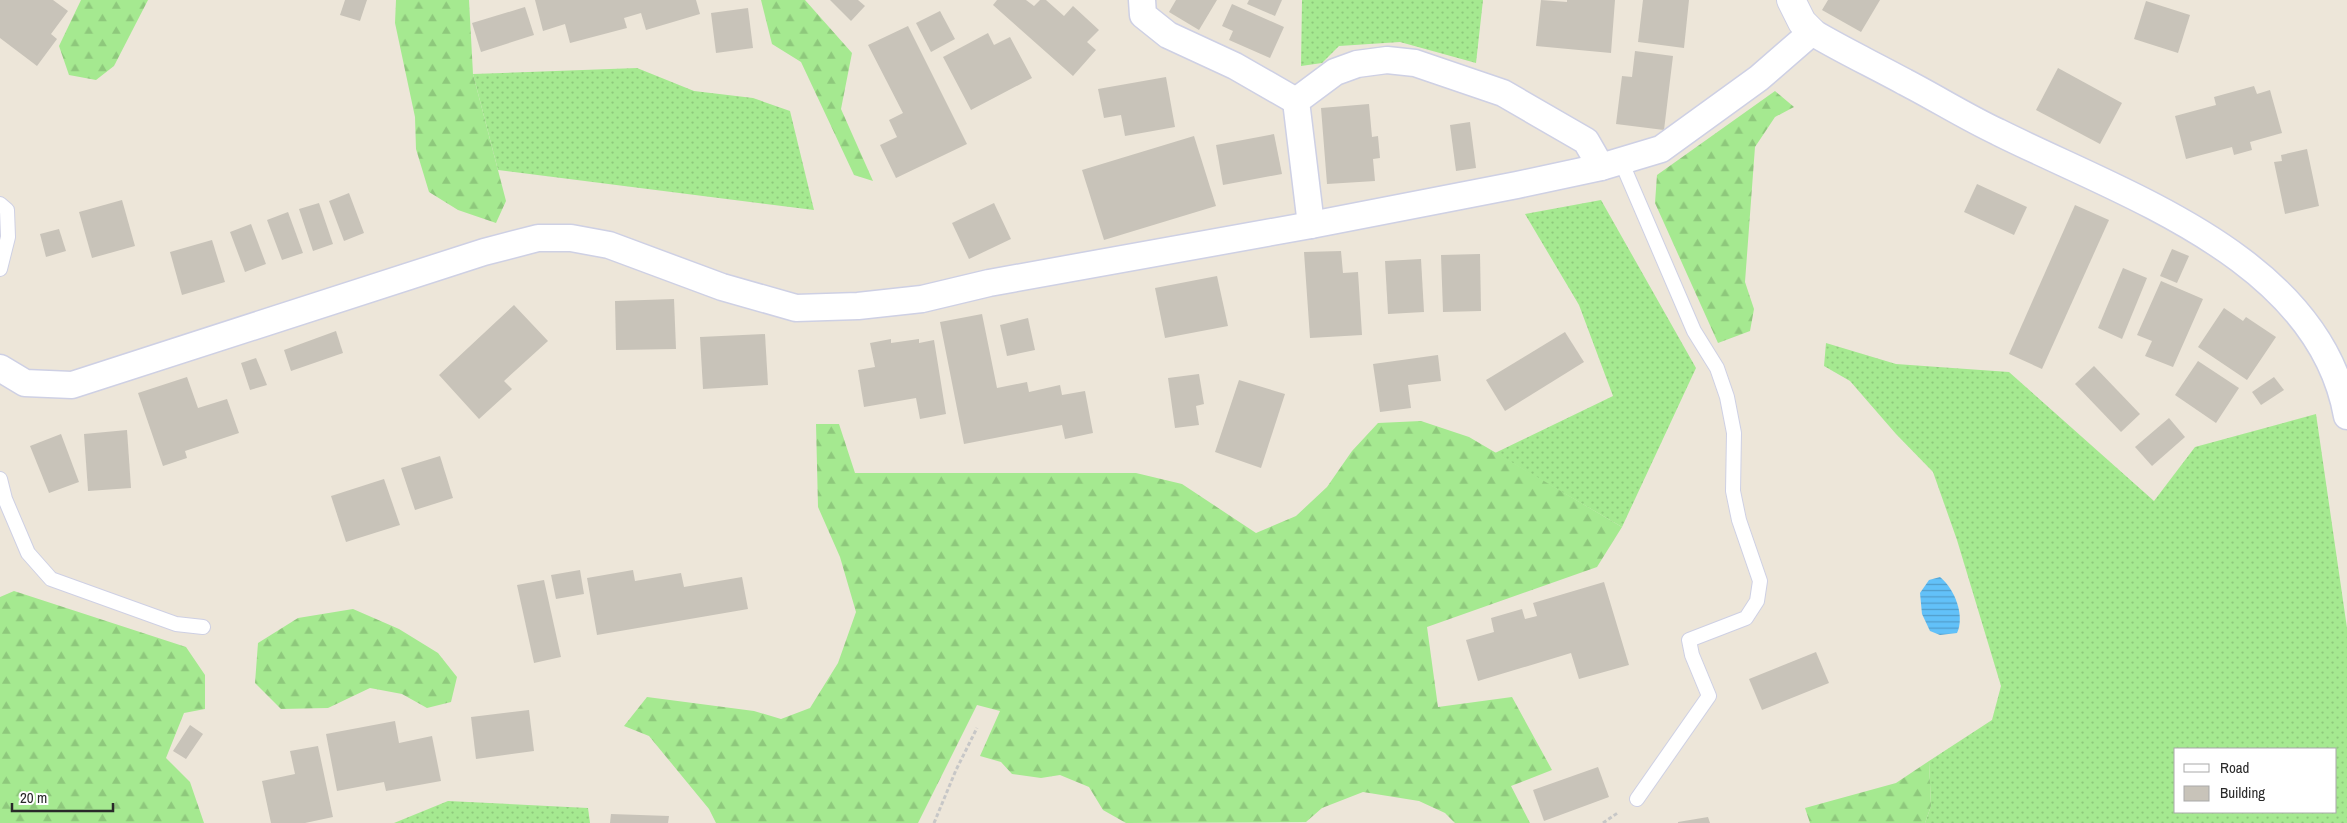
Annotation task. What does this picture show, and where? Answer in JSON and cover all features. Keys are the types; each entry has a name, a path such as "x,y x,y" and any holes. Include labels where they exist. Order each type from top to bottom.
{"street":[{"path":"1142,0 1143,15 1168,35 1235,66 1296,101"},
{"path":"1791,0 1802,22 1812,32 1996,131 2167,214 2246,262 2284,298 2312,330 2332,364 2344,400 2347,416"},
{"path":"0,368 25,382 72,385 484,252 538,238 571,238 609,245 722,287 796,308 858,306 922,299 999,281 1312,226 1611,164 1661,149 1759,78 1812,32"},
{"path":"1296,101 1335,72 1357,64 1387,60 1415,63 1503,93 1586,141 1611,164"},
{"path":"1296,101 1312,226"}],"lane":[{"path":"1611,164 1694,331 1720,375 1727,397 1734,433 1733,491 1740,520 1760,581 1757,601 1746,618 1689,640 1692,655 1709,696 1637,798"},
{"path":"0,204 7,210 8,237 0,269"},
{"path":"0,479 5,499 28,553 50,579 176,624 203,627"}],"path":[{"path":"934,823 956,770 977,728"}],"green space":[{"path":"81,0 148,0 114,66 96,80 69,75 59,46"},
{"path":"396,0 469,0 473,74 506,201 496,223 458,210 429,192 416,149 415,117 395,23"},
{"path":"761,0 805,0 852,53 841,109 873,181 854,175 801,62 772,44"},
{"path":"1302,0 1483,0 1476,63 1400,42 1339,46 1322,63 1301,66"},
{"path":"637,68 694,91 753,98 790,111 814,210 498,170 473,74"},
{"path":"1775,91 1794,107 1775,117 1755,147 1745,282 1754,309 1750,331 1718,343 1655,203 1657,175"},
{"path":"1601,200 1696,368 1622,527 1495,453 1613,396 1579,305 1525,214"},
{"path":"1826,343 1896,364 2009,372 2154,501 2195,447 2316,414 2347,628 2347,823 1925,823 1931,806 1929,761 1992,720 2001,686 1957,540 1933,472 1896,434 1850,381 1824,366"},
{"path":"1421,421 1469,437 1622,527 1597,567 1427,627 1438,707 1512,697 1552,770 1511,786 1530,823 1455,823 1445,813 1419,801 1363,792 1322,808 1306,822 1126,823 1103,810 1089,787 1060,775 1041,778 1012,774 1001,762 980,756 1000,711 977,705 918,823 716,823 709,809 649,736 624,726 647,697 754,711 781,719 810,708 838,663 856,612 840,557 818,507 816,424 839,424 855,473 1136,473 1182,484 1256,533 1296,516 1327,487 1352,451 1378,423"},
{"path":"14,591 186,647 205,675 205,709 184,713 166,758 190,782 204,823 0,823 0,597"},
{"path":"353,609 399,629 438,653 457,677 451,702 427,708 402,694 370,688 328,708 281,709 255,683 258,643 298,618"},
{"path":"1929,761 1931,806 1925,823 1810,823 1805,808 1896,783"},
{"path":"448,801 588,808 590,823 394,823"}],"water":[{"path":"1940,577 1950,588 1957,603 1960,619 1957,633 1940,635 1930,631 1922,614 1920,593 1929,580"}],"building":[{"path":"0,0 53,0 68,11 51,34 57,39 37,66 0,38"},
{"path":"345,0 367,0 360,21 340,15"},
{"path":"535,0 696,0 700,14 646,30 641,13 624,18 627,28 570,43 565,24 543,31"},
{"path":"830,0 858,0 865,6 851,21"},
{"path":"997,0 1026,0 1034,6 1040,0 1046,0 1064,16 1073,6 1099,30 1087,42 1096,50 1073,76 993,5"},
{"path":"1176,0 1217,0 1199,30 1169,12"},
{"path":"1249,0 1282,0 1275,16 1247,4"},
{"path":"1541,0 1567,2 1567,0 1615,0 1611,53 1536,46"},
{"path":"1643,0 1689,0 1684,48 1638,42"},
{"path":"1828,0 1880,0 1861,32 1822,10"},
{"path":"2146,1 2190,15 2178,53 2134,39"},
{"path":"1232,4 1284,27 1270,58 1229,40 1233,31 1222,26"},
{"path":"525,7 534,35 481,52 472,23"},
{"path":"748,8 753,48 716,53 711,13"},
{"path":"940,11 955,39 931,52 916,23"},
{"path":"908,26 967,144 896,178 880,145 897,137 889,120 903,113 868,45"},
{"path":"988,33 994,45 1010,37 1032,78 971,110 943,57"},
{"path":"1635,51 1673,56 1664,130 1616,124 1622,76 1632,77"},
{"path":"2058,68 2122,103 2100,144 2036,110"},
{"path":"1166,77 1175,127 1125,136 1121,115 1104,118 1098,89"},
{"path":"2254,86 2257,94 2270,90 2282,133 2250,142 2252,150 2234,155 2232,147 2186,159 2175,116 2216,105 2214,97"},
{"path":"1369,104 1372,137 1378,136 1380,158 1373,159 1375,181 1327,184 1321,108"},
{"path":"1470,122 1476,168 1456,171 1450,125"},
{"path":"1274,134 1282,174 1223,185 1216,145"},
{"path":"1194,136 1216,206 1104,240 1082,170"},
{"path":"2307,149 2319,206 2285,214 2274,162 2282,161 2281,155"},
{"path":"1977,184 2027,207 2014,235 1964,212"},
{"path":"349,193 364,233 344,241 329,201"},
{"path":"122,200 135,246 92,258 79,212"},
{"path":"319,203 333,244 313,251 299,209"},
{"path":"994,203 1011,239 969,259 952,223"},
{"path":"2075,205 2109,220 2042,369 2009,354"},
{"path":"288,212 303,253 282,260 267,220"},
{"path":"251,224 266,264 245,272 230,232"},
{"path":"59,229 66,251 46,257 40,234"},
{"path":"212,240 225,282 182,295 170,252"},
{"path":"2172,249 2189,256 2177,283 2160,276"},
{"path":"1341,251 1343,273 1358,272 1362,335 1310,338 1304,252"},
{"path":"1480,254 1481,311 1443,312 1441,255"},
{"path":"1421,259 1424,312 1388,314 1385,261"},
{"path":"2123,268 2147,278 2122,339 2098,328"},
{"path":"1217,276 1228,326 1165,338 1155,288"},
{"path":"2161,281 2203,299 2173,367 2145,356 2152,341 2137,335"},
{"path":"674,299 676,349 616,350 615,301"},
{"path":"514,305 548,341 504,381 512,389 479,419 439,375"},
{"path":"2224,308 2243,321 2246,317 2276,337 2247,380 2198,347"},
{"path":"982,314 997,388 1027,382 1029,392 1060,385 1062,395 1085,391 1093,433 1065,439 1062,425 964,444 940,322"},
{"path":"1028,318 1035,350 1007,356 1000,325"},
{"path":"336,331 343,353 291,371 284,350"},
{"path":"1565,332 1584,362 1505,411 1486,380"},
{"path":"765,334 768,385 703,389 700,337"},
{"path":"891,339 891,343 919,339 919,343 934,340 946,414 920,419 916,398 864,407 858,370 875,367 870,343"},
{"path":"1438,355 1441,381 1408,385 1411,408 1380,412 1373,364"},
{"path":"256,358 267,385 250,390 241,363"},
{"path":"2198,361 2239,388 2216,423 2175,395"},
{"path":"2094,366 2140,414 2121,432 2075,384"},
{"path":"1199,374 1204,404 1196,406 1199,425 1175,428 1168,378"},
{"path":"187,377 198,408 227,399 239,433 185,451 187,458 163,466 138,393"},
{"path":"2274,377 2284,390 2261,405 2252,392"},
{"path":"1239,380 1285,394 1261,468 1215,452"},
{"path":"2169,418 2185,437 2152,466 2135,447"},
{"path":"127,430 131,488 88,491 84,434"},
{"path":"61,434 79,482 49,493 30,446"},
{"path":"440,456 453,498 415,510 401,468"},
{"path":"384,479 400,525 346,542 331,496"},
{"path":"580,570 584,594 556,599 551,575"},
{"path":"633,570 635,581 681,573 684,587 742,577 748,609 597,635 587,578"},
{"path":"544,580 561,657 534,663 517,585"},
{"path":"1604,582 1629,665 1579,679 1571,653 1478,681 1466,640 1494,632 1491,618 1522,609 1525,619 1537,616 1533,603"},
{"path":"1816,652 1829,683 1762,710 1749,679"},
{"path":"529,710 534,751 476,759 471,717"},
{"path":"395,721 399,743 432,736 441,781 386,791 384,782 337,791 326,734"},
{"path":"190,725 203,734 186,759 173,751"},
{"path":"318,746 333,817 305,823 271,823 262,781 295,774 290,751"},
{"path":"1598,767 1609,797 1544,821 1533,790"},
{"path":"611,814 669,816 668,823 610,823"},
{"path":"1708,817 1710,823 1678,823 1678,822"}]}
